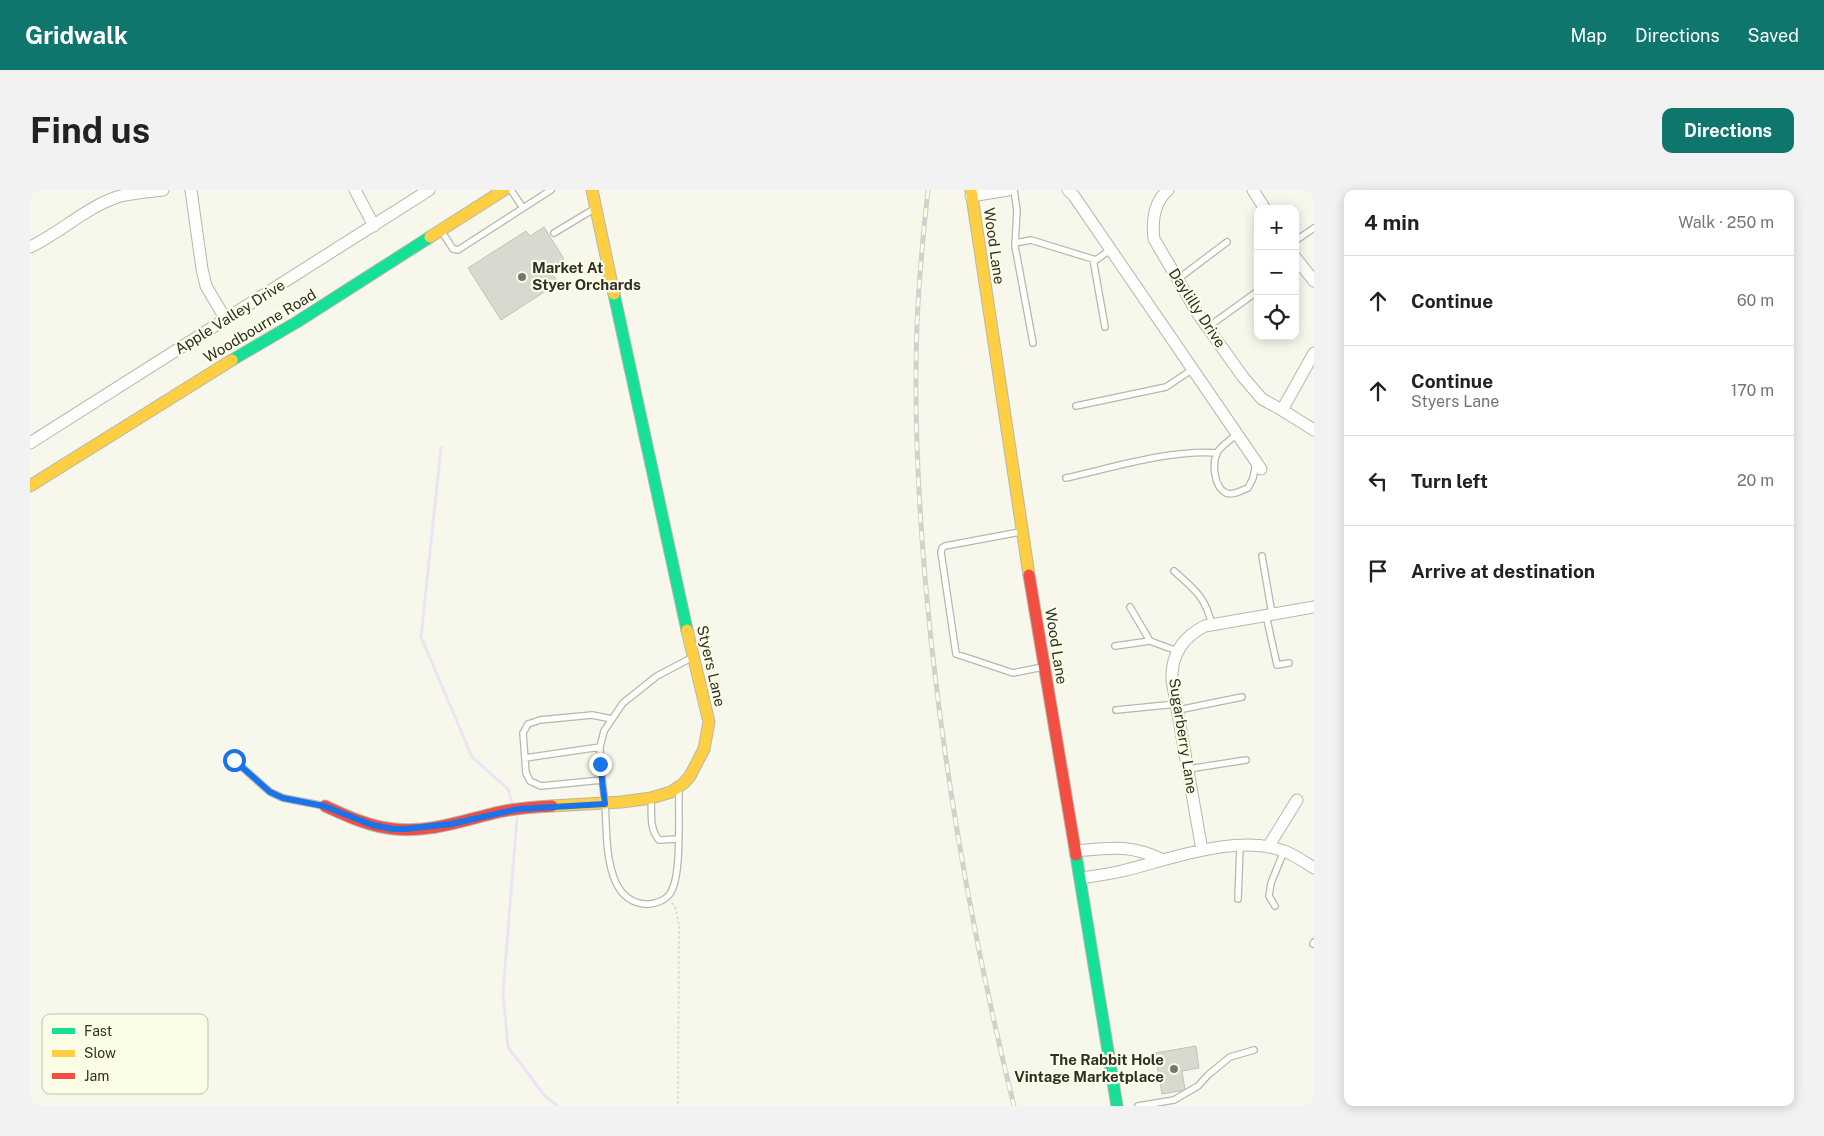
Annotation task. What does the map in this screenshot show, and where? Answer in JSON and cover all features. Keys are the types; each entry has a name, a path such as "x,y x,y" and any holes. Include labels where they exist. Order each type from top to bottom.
{"street":[{"path":"30,247 47,239 97,207 116,198 163,190"},
{"path":"191,190 206,286 226,320"},
{"path":"355,190 374,226"},
{"name":"Apple Valley Drive","path":"30,443 429,190"},
{"name":"Woodbourne Road","path":"30,486 220,367 297,322 504,190"},
{"name":"Styers Lane","path":"592,190 673,569 709,722 707,742 700,758 679,788"},
{"path":"971,193 1008,190"},
{"path":"1068,190 1074,196 1259,466"},
{"name":"Daylilly Drive","path":"1168,190 1155,210 1154,239 1178,279 1243,378 1262,399 1314,430"},
{"path":"1253,190 1262,205"},
{"name":"Wood Lane","path":"971,193 1022,532 1081,878 1117,1106"},
{"path":"1299,262 1314,281"},
{"path":"1282,410 1314,354"},
{"path":"1177,650 1195,631 1212,625 1314,607"},
{"name":"Sugarberry Lane","path":"1177,650 1174,656 1172,672 1202,850"},
{"path":"324,806 372,825 393,829 406,829 451,824 518,809 605,804 651,799 679,788"},
{"path":"1268,847 1297,800"},
{"path":"1081,878 1120,872 1161,859 1202,850 1240,846 1268,847 1284,851 1314,868"},
{"path":"1075,851 1113,847 1130,848 1145,851 1161,859"}],"lane":[{"path":"511,190 523,208"},
{"path":"441,230 453,249 458,250 551,190"},
{"path":"1014,190 1018,210 1015,243 1033,343"},
{"path":"554,233 596,208"},
{"path":"1299,238 1314,228"},
{"path":"1015,243 1031,240 1096,260 1110,250"},
{"path":"1178,279 1227,242"},
{"path":"1092,258 1105,327"},
{"path":"1208,327 1254,294"},
{"path":"1076,406 1166,387 1193,369"},
{"path":"1237,434 1217,453 1216,479 1224,492 1228,494 1248,488 1259,466"},
{"path":"1066,478 1167,456 1201,452 1217,453"},
{"path":"1022,532 942,548 941,552 956,654 1013,673 1044,666"},
{"path":"1262,556 1277,664 1289,663"},
{"path":"1174,571 1198,593 1208,608 1212,625"},
{"path":"1130,607 1150,641"},
{"path":"1115,646 1134,645 1150,641 1177,650"},
{"path":"679,788 677,874 672,891 668,897 647,904 628,898 621,892 615,880 608,850 600,747 604,731 623,704 657,676 694,657"},
{"path":"1116,710 1177,707 1242,698"},
{"path":"602,780 541,786 530,781 526,773 523,733 528,724 540,720 592,715 612,718"},
{"path":"525,758 600,747"},
{"path":"234,760 270,792 283,798 324,806"},
{"path":"1188,769 1246,760"},
{"path":"651,799 652,830 655,835 659,840 678,839"},
{"path":"1238,899 1240,846"},
{"path":"1275,906 1269,896 1271,883 1284,851"},
{"path":"1138,1106 1174,1100 1198,1086 1230,1057 1254,1050"}],"path":[{"path":"668,897 675,906 679,925 678,1106"}],"building":[{"path":"544,227 564,259 549,268 558,283 501,320 468,268 526,231 530,236"},
{"name":"The Rabbit Hole Vintage Marketplace","path":"1196,1046 1199,1068 1182,1071 1185,1090 1162,1094 1155,1053"}],"waterway":[{"path":"441,448 421,637 472,757 508,789 512,802"},
{"path":"517,818 503,993 508,1047 545,1096 558,1106"}],"railway":[{"path":"928,190 919,290 916,364 918,482 927,601 938,699 955,816 987,991 1014,1106"}],"traffic: fast":[{"path":"232,360 297,322 430,237"},
{"path":"614,294 687,630"},
{"path":"1076,855 1117,1106"}],"traffic: slow":[{"path":"430,237 504,190"},
{"path":"592,190 614,294"},
{"path":"971,190 1029,575"},
{"path":"30,486 232,360"},
{"path":"552,806 622,802 651,798 671,792 690,776 704,749 709,722 687,630"}],"traffic: jam":[{"path":"1029,575 1076,855"},
{"path":"325,806 367,823 385,828 407,830 447,825 499,812 552,806"}],"place":[{"name":"Market At Styer Orchards","path":"522,277"},
{"name":"The Rabbit Hole Vintage Marketplace","path":"1174,1069"}],"route":[{"path":"234,760 270,792 283,798 324,806 372,825 393,829 433,827 518,809 605,804 600,764"}]}
